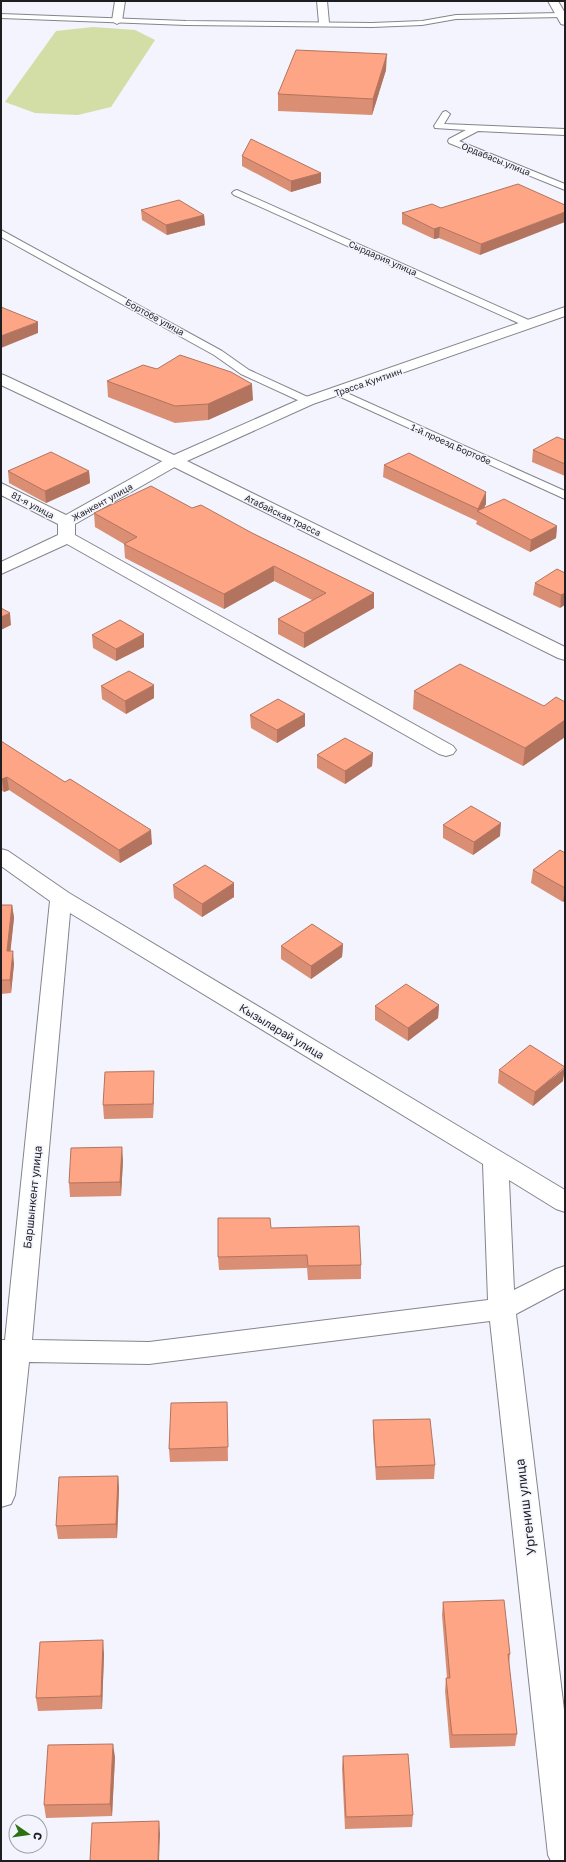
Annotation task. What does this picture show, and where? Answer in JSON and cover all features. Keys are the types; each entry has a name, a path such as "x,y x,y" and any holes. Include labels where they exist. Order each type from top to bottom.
{"street":[{"path":"117,21 120,1"},
{"path":"322,1 324,23"},
{"path":"553,1 563,19"},
{"name":"Трасса Кумтиин","path":"174,461 308,402 565,311"},
{"name":"Атабайская трасса","path":"1,379 174,461 565,654"},
{"name":"Жанкент улица","path":"1,569 66,530 174,461"},
{"name":"81-я улица","path":"1,488 66,530 446,750"},
{"name":"Кызыларай улица","path":"1,856 61,898 495,1158 565,1202"},
{"name":"Баршынкент улица","path":"1,1495 9,1351 61,898"},
{"name":"Ургениш улица","path":"495,1158 502,1309 565,1855"},
{"path":"9,1351 149,1353 502,1309 565,1276"}],"lane":[{"path":"1,16 186,23 324,23 372,25 408,24 463,17 563,19"},
{"path":"446,114 438,126 565,132"},
{"name":"Ордабасы улица","path":"476,128 452,141 565,187"},
{"name":"Сырдария улица","path":"237,193 529,324"},
{"name":"Бортобе улица","path":"1,233 218,352 245,372 308,402"},
{"name":"1-й проезд Бортобе","path":"338,392 565,495"}],"green space":[{"path":"93,27 135,30 155,40 111,107 78,115 35,113 5,102 56,31"}],"building":[{"path":"296,50 387,54 373,99 278,94"},
{"path":"251,139 321,173 291,181 242,156"},
{"path":"518,184 565,205 565,212 481,244 440,227 434,229 402,213 432,204 441,208"},
{"path":"179,200 204,215 166,225 141,210"},
{"path":"1,307 38,322 1,336"},
{"path":"180,355 231,372 252,384 208,404 175,406 107,381 143,365 157,369"},
{"path":"557,437 565,440 565,464 533,450"},
{"path":"51,452 89,471 45,491 8,471"},
{"path":"409,453 486,492 478,509 384,465"},
{"path":"151,486 192,508 201,505 252,533 374,593 304,633 278,619 326,593 274,566 224,594 124,544 137,537 94,513"},
{"path":"504,499 557,526 531,540 477,511"},
{"path":"557,569 565,573 565,593 561,595 535,583"},
{"path":"1,608 10,613 1,617"},
{"path":"120,620 144,634 116,649 92,635"},
{"path":"460,664 544,706 556,697 565,702 565,720 525,748 414,691"},
{"path":"129,671 154,685 125,701 101,686"},
{"path":"278,699 305,714 277,730 250,715"},
{"path":"345,738 373,753 345,771 317,755"},
{"path":"1,741 65,782 70,779 151,830 119,850 7,777 2,779"},
{"path":"471,806 501,823 474,842 443,825"},
{"path":"560,850 565,853 565,888 533,870"},
{"path":"205,865 234,883 202,904 173,885"},
{"path":"1,905 12,905 7,951 13,951 10,980 1,980"},
{"path":"312,924 343,944 311,966 281,946"},
{"path":"406,984 439,1005 408,1028 375,1006"},
{"path":"530,1045 565,1067 535,1092 499,1070"},
{"path":"154,1071 153,1104 103,1105 105,1072"},
{"path":"122,1147 120,1182 69,1183 71,1148"},
{"path":"218,1218 270,1218 271,1228 359,1226 361,1265 308,1266 307,1255 218,1257"},
{"path":"227,1402 228,1447 169,1449 171,1403"},
{"path":"430,1419 435,1465 376,1467 373,1420"},
{"path":"118,1476 116,1524 56,1526 59,1477"},
{"path":"504,1600 510,1654 508,1654 517,1734 452,1735 446,1678 450,1678 443,1602"},
{"path":"103,1640 101,1696 36,1698 40,1642"},
{"path":"113,1744 110,1804 44,1805 48,1745"},
{"path":"408,1754 413,1815 346,1817 343,1756"},
{"path":"159,1821 158,1861 90,1861 92,1823"}]}
